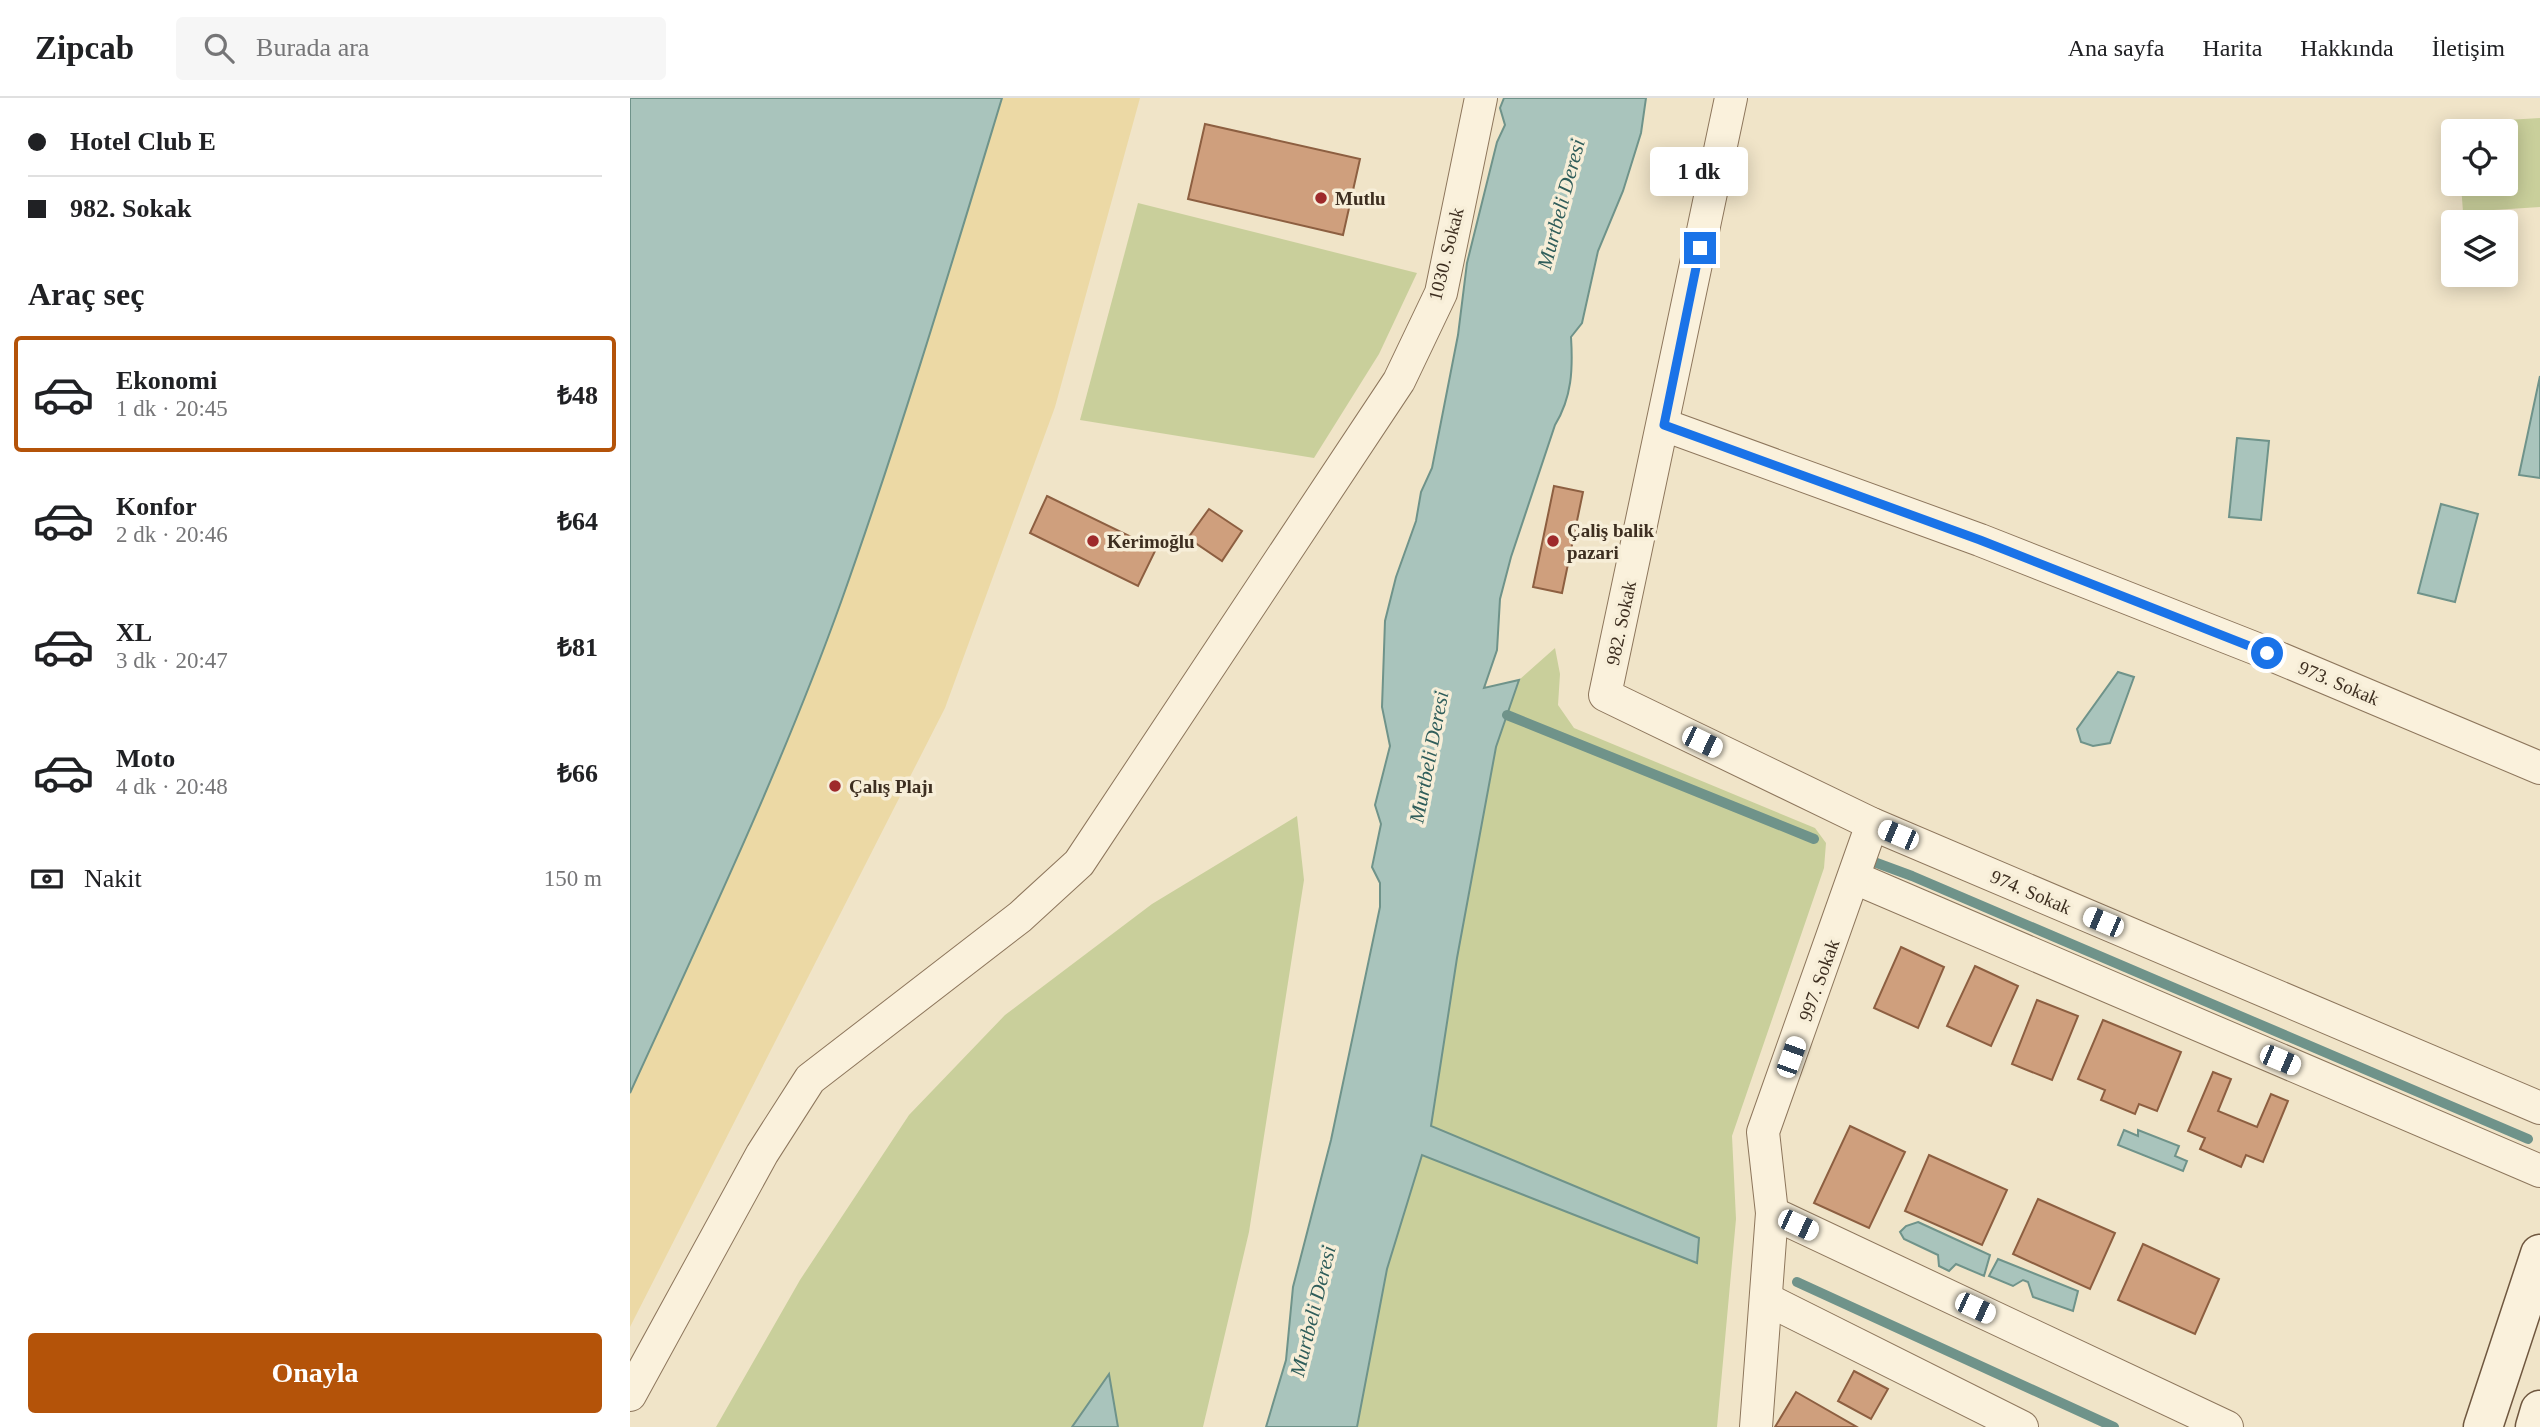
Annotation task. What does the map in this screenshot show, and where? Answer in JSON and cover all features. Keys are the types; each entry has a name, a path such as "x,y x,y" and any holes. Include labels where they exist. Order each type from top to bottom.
{"main road":[{"path":"2483,1427 2540,1254"},
{"path":"2535,1427 2540,1410"}],"street":[{"name":"1030. Sokak","path":"630,1395 762,1154 810,1079 1020,917 1079,863 1399,381 1441,293 1481,98"},
{"name":"982. Sokak","path":"1605,695 1731,98"},
{"name":"973. Sokak","path":"1664,425 1993,545 2267,653 2540,768"},
{"name":"974. Sokak","path":"1605,695 1872,824 2540,1108"},
{"name":"997. Sokak","path":"1756,1427 1772,1213 1763,1132 1872,824"},
{"path":"1855,878 2540,1171"},
{"path":"1772,1213 2227,1427"},
{"path":"1766,1299 2022,1427"}],"green space":[{"path":"2540,118 2540,207 2463,210 2462,196 2518,196 2518,119"},
{"path":"1138,203 1417,273 1379,354 1314,458 1080,420"},
{"path":"1555,648 1560,674 1558,705 1574,728 1815,828 1826,843 1824,868 1732,1136 1736,1219 1717,1427 1357,1427 1387,1269 1422,1154 1697,1263 1699,1238 1431,1126 1457,958 1496,747 1519,680"},
{"path":"1297,816 1304,880 1249,1232 1203,1427 1118,1427 1109,1375 1072,1427 716,1427 800,1280 909,1115 1005,1015 1152,904"}],"sand":[{"name":"Çalış Plajı","path":"1002,98 1140,98 1055,407 945,708 630,1327 630,1093 735,864 840,603 952,264"}],"water":[{"path":"630,98 1002,98 904,414 863,540 818,664 741,849 630,1093"},
{"name":"Murtbeli Deresi","path":"1504,98 1646,98 1641,133 1623,191 1598,251 1582,323 1571,337 1571,372 1565,404 1555,425 1511,557 1500,599 1497,650 1484,688 1519,680 1496,747 1457,958 1431,1126 1699,1238 1697,1263 1422,1155 1387,1269 1357,1427 1266,1427 1286,1360 1293,1287 1331,1140 1380,907 1380,883 1372,867 1381,824 1375,805 1390,746 1382,707 1385,621 1396,577 1416,521 1421,492 1432,468 1458,335 1467,263 1497,142 1505,125 1500,108"},
{"path":"2540,376 2540,478 2519,475"},
{"path":"2237,438 2269,441 2261,520 2229,517"},
{"path":"2441,504 2478,514 2455,602 2418,593"},
{"path":"2118,672 2134,677 2110,743 2093,746 2081,742 2077,729"},
{"path":"2124,1130 2138,1136 2138,1130 2179,1146 2175,1156 2187,1161 2183,1171 2118,1145"},
{"path":"1918,1222 1990,1255 1984,1276 1956,1264 1949,1271 1939,1266 1938,1255 1904,1239 1900,1232 1906,1226"},
{"path":"1998,1259 2078,1291 2073,1311 2033,1297 2028,1282 2023,1280 2013,1286 1989,1276"},
{"path":"1109,1374 1118,1427 1072,1427"}],"building":[{"path":"1205,124 1360,159 1343,235 1188,199"},
{"path":"1554,486 1583,492 1562,593 1533,587"},
{"name":"Kerimoğlu","path":"1047,496 1156,549 1138,586 1030,533"},
{"path":"1209,509 1242,531 1222,561 1188,538"},
{"path":"1901,947 1944,967 1918,1028 1874,1008"},
{"path":"1975,966 2018,986 1991,1046 1947,1026"},
{"path":"2037,1000 2078,1016 2052,1080 2012,1064"},
{"path":"2103,1020 2181,1052 2157,1111 2139,1104 2135,1114 2101,1100 2105,1090 2078,1079"},
{"path":"2213,1072 2231,1079 2218,1111 2257,1127 2271,1094 2288,1101 2263,1162 2246,1155 2241,1167 2200,1149 2205,1138 2188,1131"},
{"path":"1850,1126 1905,1152 1869,1228 1814,1203"},
{"path":"1929,1155 2007,1190 1982,1245 1905,1211"},
{"path":"2038,1199 2115,1233 2090,1289 2013,1254"},
{"path":"2143,1244 2219,1279 2195,1334 2118,1300"},
{"path":"1854,1371 1888,1389 1871,1419 1838,1401"},
{"path":"1796,1392 1857,1427 1775,1427"}],"waterway":[{"path":"1507,715 1814,839"},
{"path":"1874,862 2528,1139"},
{"path":"1797,1282 2114,1427"}],"place":[{"name":"Mutlu","path":"1321,198"},
{"name":"Kerimoğlu","path":"1093,541"},
{"name":"Çaliş balik pazari","path":"1553,541"},
{"name":"Çalış Plajı","path":"835,786"}],"route":[{"path":"1700,248 1664,425 1980,540 2267,653"}]}
